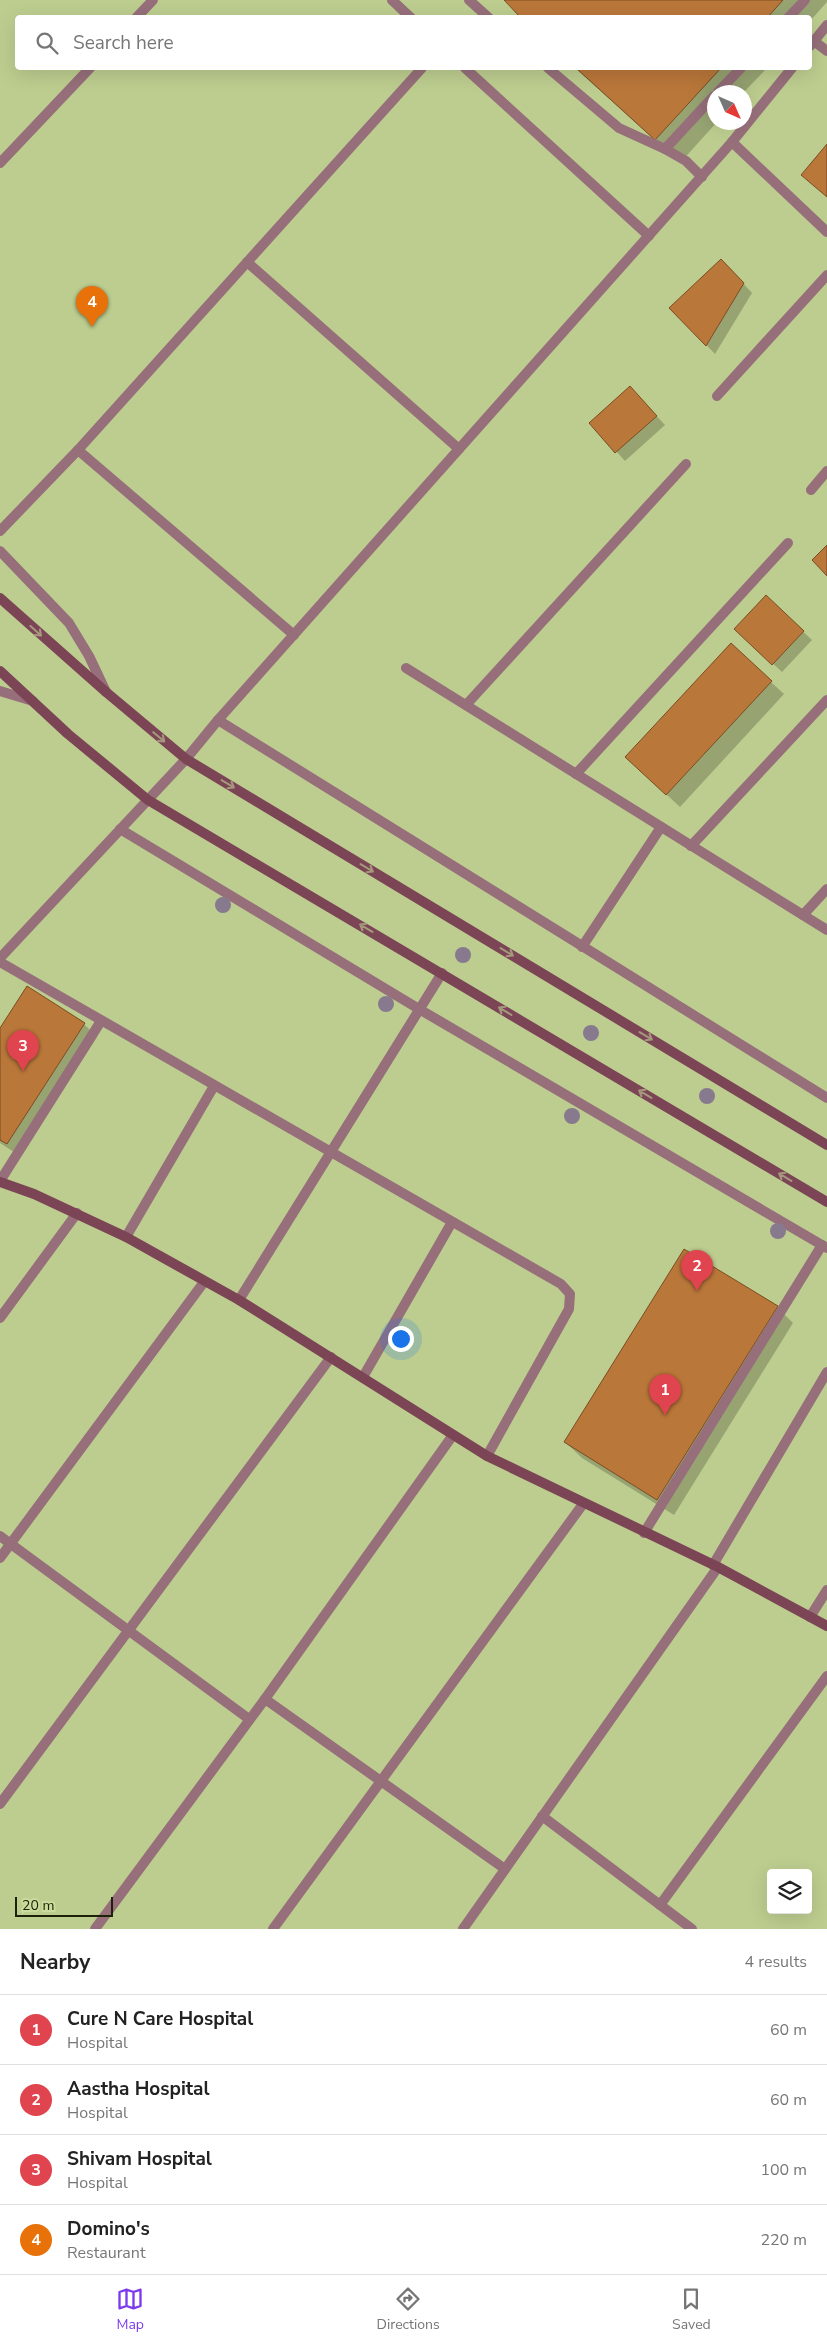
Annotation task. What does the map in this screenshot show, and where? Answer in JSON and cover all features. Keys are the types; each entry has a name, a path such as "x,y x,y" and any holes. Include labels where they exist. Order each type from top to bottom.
{"street":[{"path":"139,15 153,0"},
{"path":"392,0 408,15"},
{"path":"469,0 486,15"},
{"path":"791,15 804,0"},
{"path":"827,25 812,43 827,51"},
{"path":"0,164 88,70"},
{"path":"0,531 78,450 420,70"},
{"path":"467,70 649,236"},
{"path":"550,70 618,128 666,149 686,161 702,176"},
{"path":"725,85 740,70"},
{"path":"0,958 186,759 218,720 732,142 790,70"},
{"path":"666,149 707,104"},
{"path":"732,142 827,232"},
{"path":"247,262 459,449"},
{"path":"717,396 827,275"},
{"path":"78,450 294,635"},
{"path":"466,706 686,464"},
{"path":"811,490 827,472"},
{"path":"576,774 788,543"},
{"path":"0,551 69,623 89,656 106,692"},
{"path":"0,598 106,692 186,759 827,1144"},
{"path":"406,668 827,930"},
{"path":"0,671 68,734 148,800 827,1202"},
{"path":"0,691 33,701"},
{"path":"691,846 827,700"},
{"path":"218,720 827,1098"},
{"path":"582,947 661,827"},
{"path":"120,829 420,1010 824,1246 644,1533"},
{"path":"803,915 827,889"},
{"path":"0,962 561,1284 570,1294 569,1309 487,1456"},
{"path":"239,1300 442,974"},
{"path":"101,1020 0,1182 34,1194 126,1237 239,1300 487,1456 583,1504 716,1566 827,1626"},
{"path":"126,1237 214,1086"},
{"path":"0,1318 77,1213"},
{"path":"363,1377 452,1222"},
{"path":"0,1558 204,1282"},
{"path":"0,1804 331,1357"},
{"path":"463,1929 716,1566 827,1372"},
{"path":"95,1929 265,1699 453,1435"},
{"path":"273,1929 583,1504"},
{"path":"0,1536 250,1719"},
{"path":"810,1617 827,1590"},
{"path":"660,1905 827,1676"},
{"path":"265,1699 505,1869"},
{"path":"542,1816 692,1929"}],"building":[{"path":"504,0 783,0 770,15 518,15"},
{"path":"578,70 719,70 655,140"},
{"path":"827,144 827,197 801,175"},
{"path":"721,259 744,283 706,346 669,308"},
{"path":"630,386 657,416 615,453 589,423"},
{"path":"827,545 827,576 812,560"},
{"path":"766,595 804,631 772,665 734,629"},
{"path":"731,643 772,681 666,795 625,757"},
{"path":"27,986 85,1023 7,1144 0,1140 0,1028"},
{"path":"684,1249 778,1306 657,1500 564,1442"}],"place":[{"name":"Domino's","path":"92,327"},
{"name":"Shivam Hospital","path":"23,1071"},
{"name":"Aastha Hospital","path":"697,1291"},
{"name":"Cure N Care Hospital","path":"665,1415"}]}
